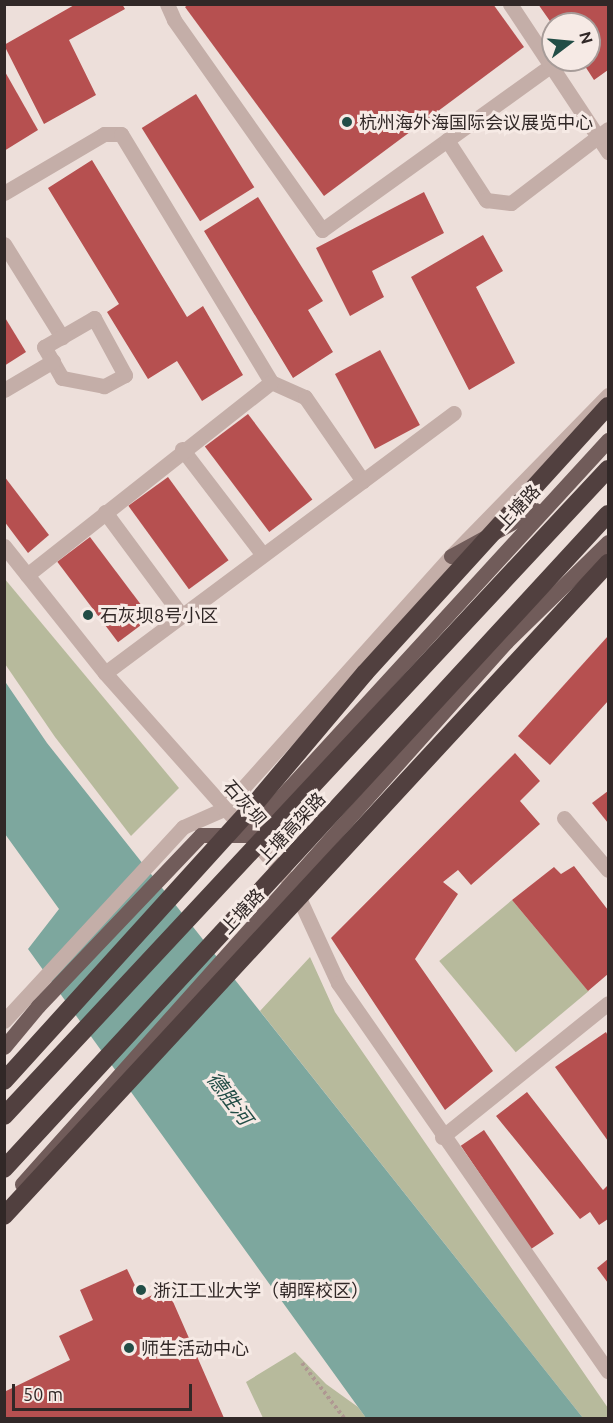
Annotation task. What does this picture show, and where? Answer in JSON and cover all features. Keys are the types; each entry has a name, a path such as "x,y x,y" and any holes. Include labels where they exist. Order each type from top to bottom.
{"highway":[{"path":"4,1081 253,806 365,673 609,406"},
{"name":"上塘高架路","path":"4,1116 609,469"},
{"name":"上塘高架路","path":"4,1169 609,514"},
{"path":"4,1216 609,563"}],"main road":[{"name":"上塘路","path":"246,835 545,505 609,440"},
{"path":"451,556 545,505"},
{"name":"上塘路","path":"4,1204 102,1091 293,885 506,642 609,542"},
{"path":"4,1047 38,1006 201,835 246,835"}],"street":[{"path":"167,4 174,20 322,230 542,72"},
{"path":"510,4 541,52"},
{"path":"555,72 603,132 609,152"},
{"path":"447,140 486,200 511,203 603,132"},
{"path":"4,193 104,134 121,134 271,382 305,397 363,481"},
{"path":"4,244 62,337"},
{"path":"94,318 124,375 104,386 62,378 53,362 44,347 94,318"},
{"path":"4,390 53,362"},
{"path":"27,575 182,449 271,382"},
{"path":"4,1021 183,827 224,809 451,556 609,396"},
{"path":"105,673 454,413"},
{"path":"182,449 263,555"},
{"path":"105,512 182,616"},
{"name":"石灰坝","path":"4,546 105,673 246,835 293,885 338,983 442,1137 609,1371"},
{"path":"564,818 609,870"},
{"path":"442,1137 609,1004"}],"path":[{"path":"302,1363 344,1419"}],"green space":[{"path":"4,578 179,788 131,836 55,737 5,664"},
{"path":"512,900 588,991 516,1052 439,961"},
{"path":"310,957 335,1012 608,1408 608,1418 583,1418 260,1011"},
{"path":"295,1352 326,1384 358,1407 366,1418 263,1418 246,1382"}],"water":[{"name":"德胜河","path":"4,680 47,743 583,1418 366,1418 28,949 59,909 5,834"}],"building":[{"path":"76,4 122,4 125,9 69,40 96,95 44,124 4,45"},
{"name":"杭州海外海国际会议展览中心","path":"189,4 493,4 524,47 324,196 185,7"},
{"path":"538,4 608,4 608,70 594,80 589,72 601,72 601,12 544,12"},
{"path":"4,70 38,130 4,151"},
{"path":"196,94 254,187 200,221 142,128"},
{"path":"92,160 187,317 203,306 243,375 202,401 177,361 148,379 107,312 119,304 48,188"},
{"path":"424,192 444,233 372,271 384,297 350,316 316,248"},
{"path":"258,197 323,301 308,310 333,352 293,378 204,231"},
{"path":"483,235 503,271 476,287 515,363 469,390 411,277"},
{"path":"4,316 26,352 4,366"},
{"path":"380,350 420,425 375,449 335,374"},
{"path":"248,414 312,499 269,532 205,446"},
{"path":"4,476 49,535 28,553 4,521"},
{"path":"168,477 229,560 189,589 128,506"},
{"path":"90,537 151,618 118,642 57,562"},
{"path":"608,636 608,701 550,765 518,736"},
{"path":"515,753 540,781 520,801 540,824 471,885 458,870 443,882 458,894 415,959 493,1071 445,1110 331,938"},
{"path":"608,791 608,823 592,803"},
{"path":"574,866 608,910 608,974 588,991 512,900 554,867 561,874"},
{"path":"606,1032 608,1036 608,1141 555,1067"},
{"path":"527,1092 603,1190 608,1185 608,1219 599,1225 590,1212 580,1219 496,1116"},
{"path":"484,1130 554,1234 531,1249 461,1146"},
{"path":"608,1259 608,1283 597,1268"},
{"name":"师生活动中心","path":"127,1269 142,1300 167,1288 224,1418 4,1418 4,1392 70,1360 59,1336 93,1320 80,1290"}],"place":[{"name":"杭州海外海国际会议展览中心","path":"347,122"},
{"name":"石灰坝8号小区","path":"88,615"},
{"name":"浙江工业大学（朝晖校区）","path":"141,1290"},
{"name":"师生活动中心","path":"129,1348"}]}
